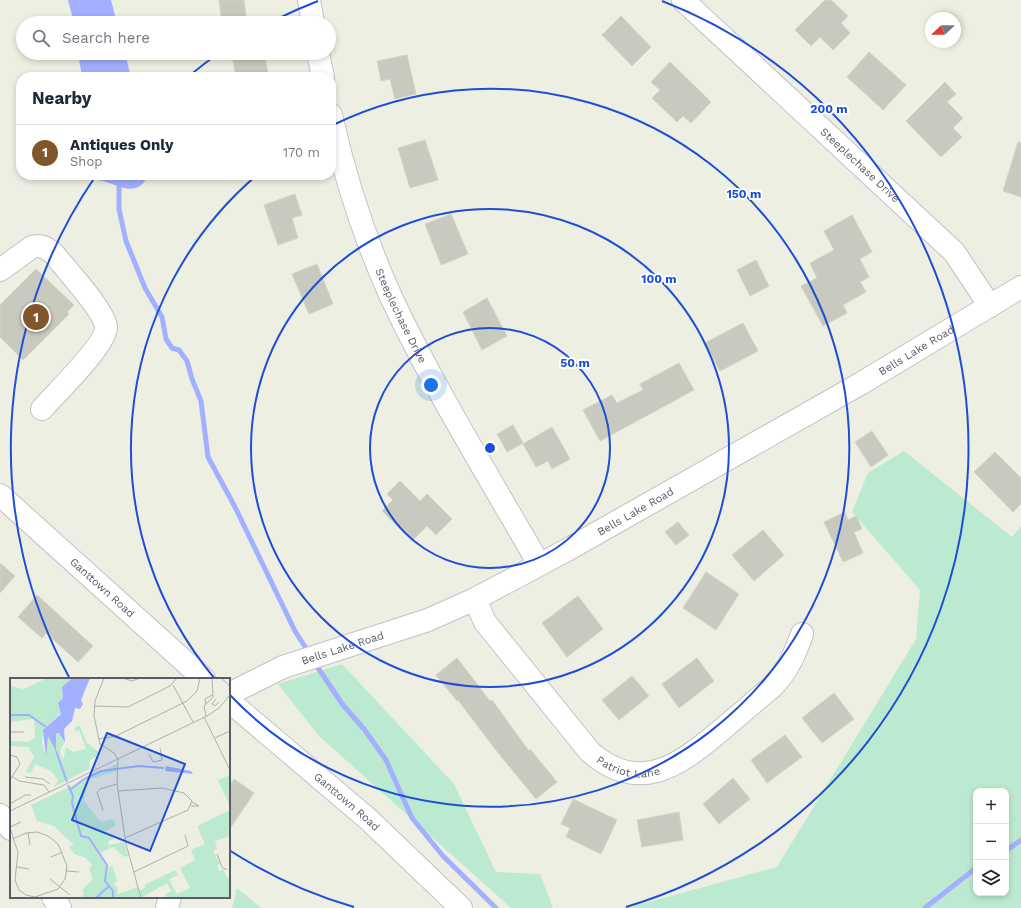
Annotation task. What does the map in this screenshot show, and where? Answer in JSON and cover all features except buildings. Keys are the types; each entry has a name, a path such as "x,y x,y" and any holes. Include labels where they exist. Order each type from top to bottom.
{"street":[{"path":"309,0 312,16"},
{"name":"Steeplechase Drive","path":"683,0 942,239 962,262 990,306"},
{"path":"319,60 322,72"},
{"name":"Steeplechase Drive","path":"336,133 354,198 380,270 392,298 434,381 539,564"},
{"path":"0,270 32,247 37,246 53,252 86,294 106,325 106,335 97,347 42,408"},
{"name":"Bells Lake Road","path":"230,693 259,678 298,662 428,620 475,599 846,391 1021,287"},
{"name":"Ganttown Road","path":"0,495 203,678"},
{"name":"Patriot Lane","path":"475,599 485,622 590,752 611,767 623,772 642,775 669,768 693,754 773,686 784,674 792,660 802,634"},
{"name":"Ganttown Road","path":"230,702 368,819 461,908"},
{"path":"0,815 10,828"},
{"path":"54,898 60,908"},
{"path":"167,908 170,898"}],"green space":[{"path":"904,451 1012,537 1021,526 1021,908 627,908 777,867 916,639 920,590 852,512 868,473"},
{"path":"342,664 454,784 496,872 540,874 553,908 511,908 319,736 278,684"},
{"path":"237,888 261,908 232,908"}],"water":[{"path":"68,0 111,0 115,16 72,16"},
{"path":"79,60 127,60 130,72 81,72"},
{"path":"100,180 146,180 140,186 131,189"}],"waterway":[{"path":"119,180 119,209 126,241 145,288 162,317 166,339 172,348 179,350 187,361 192,379 201,401 208,457 235,507 295,631 309,653"},
{"path":"314,662 343,705 364,729 386,760 412,818 443,856 496,908"},
{"path":"1009,849 1021,840"},
{"path":"925,908 973,870"}],"place":[{"name":"Antiques Only","path":"36,317"}]}
